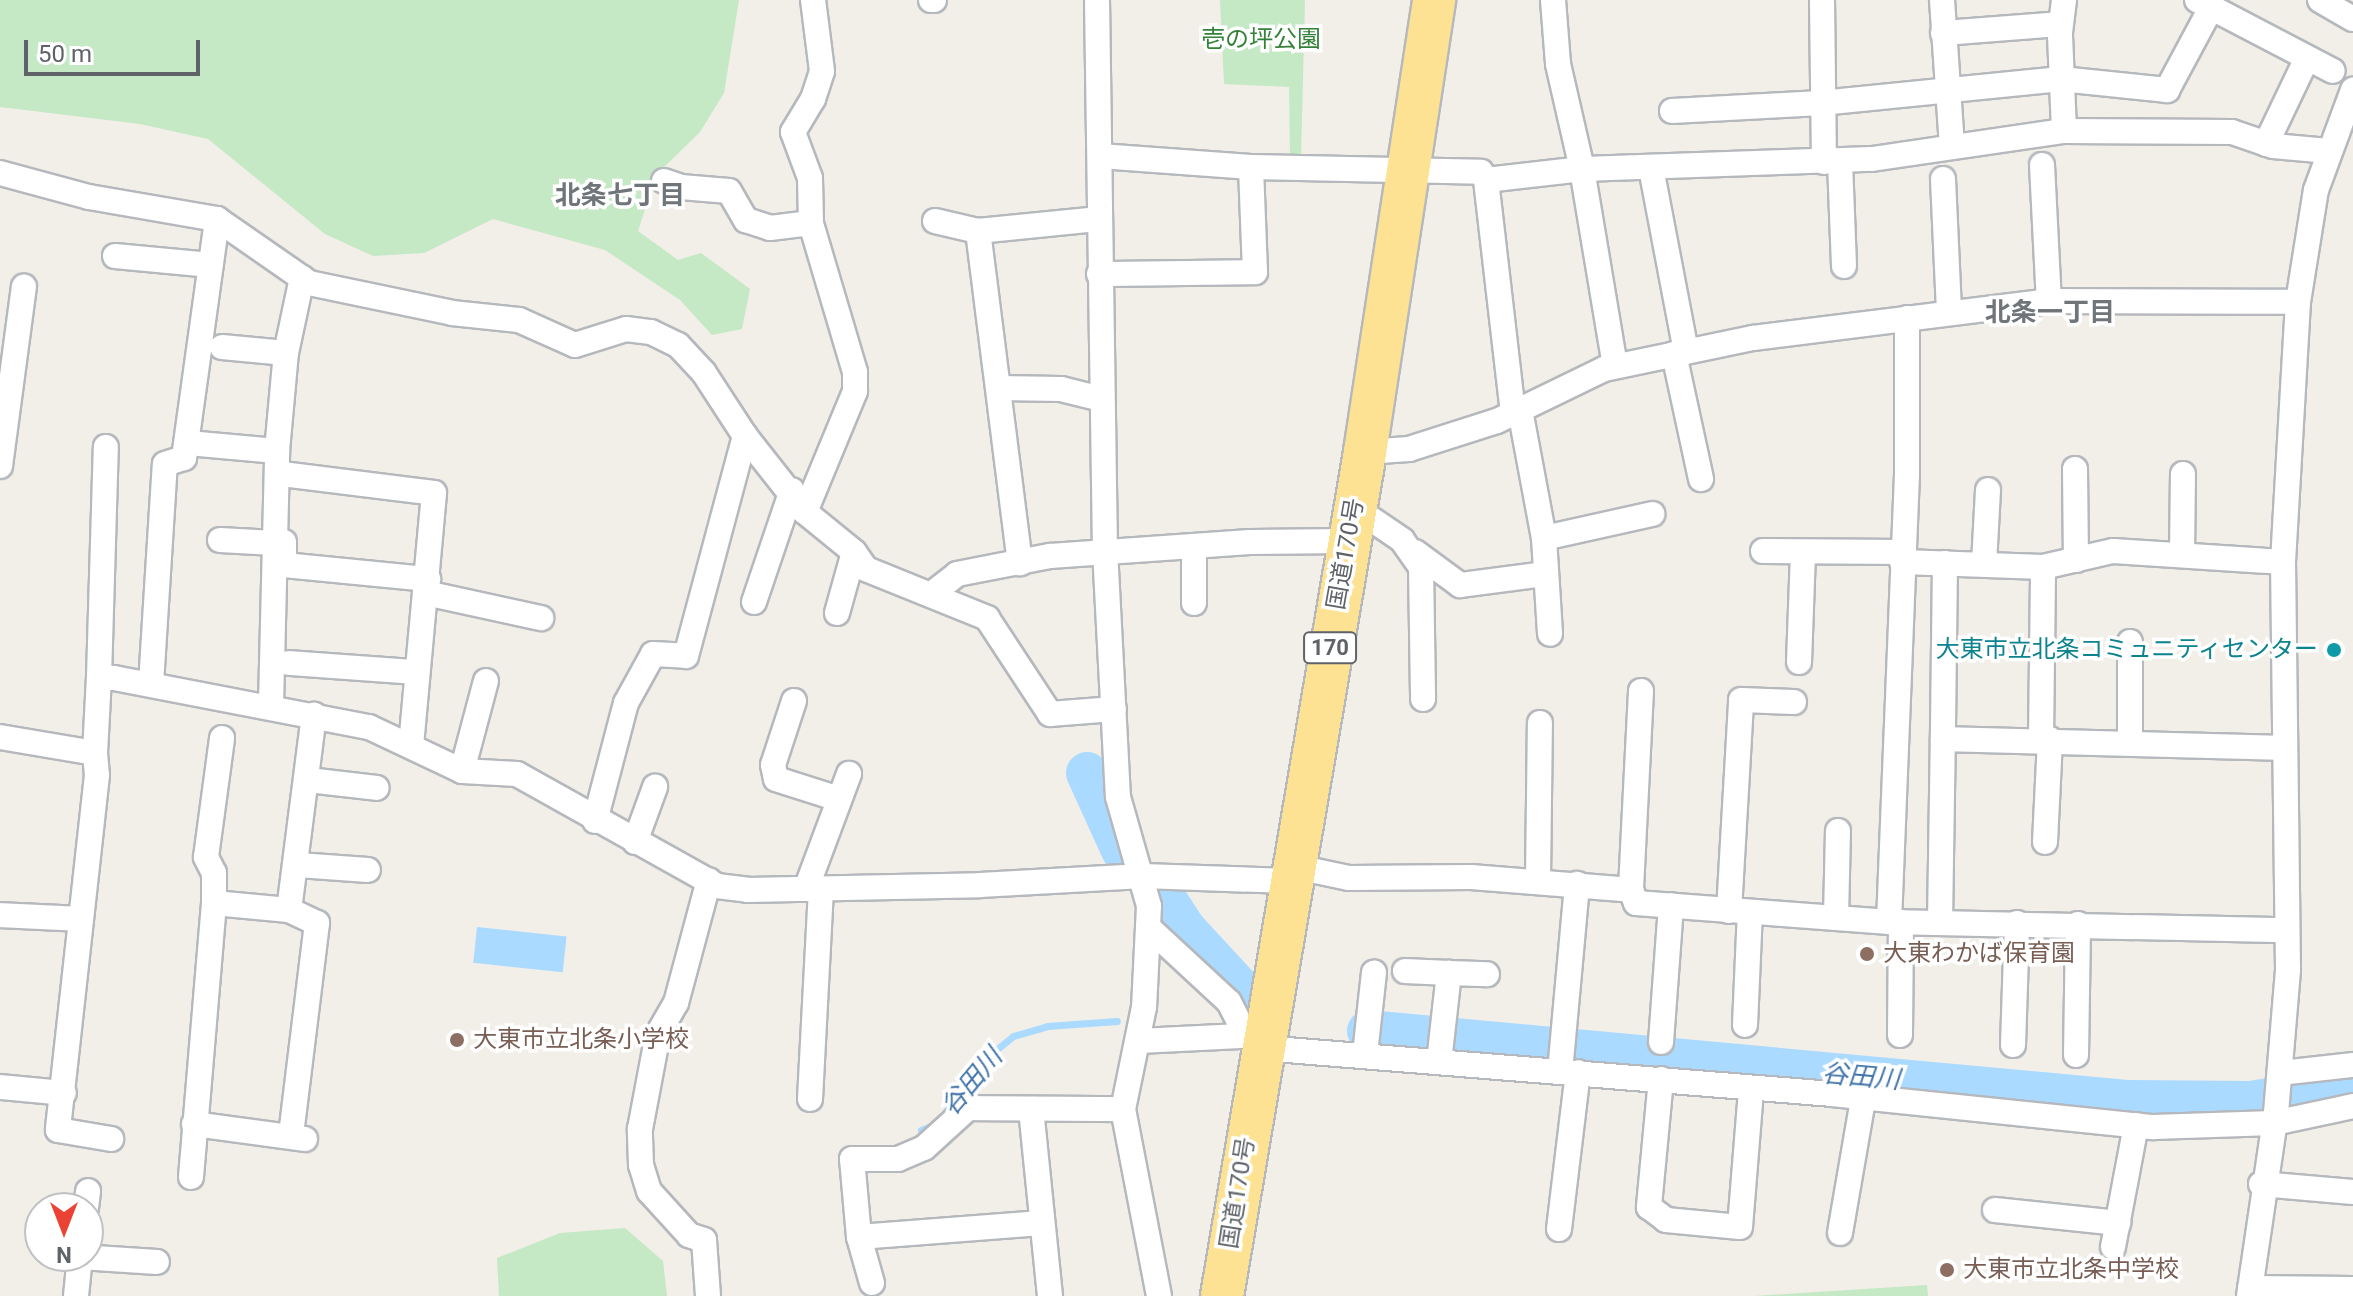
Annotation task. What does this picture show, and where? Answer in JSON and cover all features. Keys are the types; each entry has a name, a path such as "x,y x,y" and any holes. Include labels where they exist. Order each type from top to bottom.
{"highway":[{"name":"国道170号","path":"1222,1296 1258,1040 1365,452 1434,0"}],"street":[{"path":"805,512 855,391 855,372 811,223 810,178 793,132 813,99 822,71 813,0"},
{"path":"1097,0 1101,399 1105,550 1118,797 1143,876 1148,927 1139,1041 1123,1109 1159,1296"},
{"path":"1553,0 1558,64 1582,169 1615,366"},
{"path":"1822,0 1821,103 1832,162 1844,266"},
{"path":"1942,0 1952,147"},
{"path":"2064,0 2060,24 2064,131"},
{"path":"1672,111 1821,103 2061,79 2167,90 2204,4 2333,71"},
{"path":"1943,33 2060,24"},
{"path":"2266,144 2307,58"},
{"path":"2353,90 2340,142 2316,190 2298,302 2283,562 2287,930 2277,1100 2261,1184 2250,1292 2353,1289"},
{"path":"1486,180 1582,169 1832,162 2064,131 2232,132 2266,144 2340,142"},
{"path":"1100,156 1251,167 1481,172 1486,180 1517,411 1544,538 1550,634"},
{"path":"2042,165 2049,301"},
{"path":"1099,274 1255,272 1251,167"},
{"path":"1651,168 1701,479"},
{"path":"0,173 89,197 217,219 299,289 452,313 519,320 575,345 626,329 651,332 678,345 704,373 745,436 792,490 805,512 854,552 866,569 933,593 987,618 1050,714 1114,709"},
{"path":"1943,179 1949,310"},
{"path":"664,181 729,191 746,220 770,228 811,223"},
{"path":"151,684 165,464 184,458 217,219"},
{"path":"935,221 978,231 1099,219"},
{"path":"978,231 1020,563"},
{"path":"115,256 211,265"},
{"path":"0,466 24,287"},
{"path":"271,705 275,543 286,353 299,289"},
{"path":"299,289 280,463 284,565 427,586 541,618"},
{"path":"1365,452 1409,449 1517,411 1615,366 1680,353 1949,310 2049,301 2298,302"},
{"path":"1900,1035 1895,922 1907,318"},
{"path":"222,347 286,353"},
{"path":"999,388 1061,389 1101,399"},
{"path":"595,821 626,703 653,654 686,656 745,436"},
{"path":"199,444 434,493 427,586 415,672 411,745"},
{"path":"106,447 95,753 58,1130 111,1139"},
{"path":"2075,469 2076,560"},
{"path":"2182,555 2183,474"},
{"path":"754,602 792,490"},
{"path":"1984,564 1988,490"},
{"path":"1544,538 1652,514"},
{"path":"933,593 957,574 1020,563 1105,550 1194,547 1351,525 1415,552 1460,585 1545,574"},
{"path":"220,540 275,543"},
{"path":"1194,547 1194,603"},
{"path":"1763,551 2043,567 2113,551 2283,562"},
{"path":"837,613 854,552"},
{"path":"1415,552 1421,567 1423,699"},
{"path":"1799,662 1803,552"},
{"path":"1940,921 1945,563"},
{"path":"2043,567 2045,842"},
{"path":"2130,642 2130,742"},
{"path":"289,663 415,672"},
{"path":"99,677 271,705 369,727 462,771 517,774 595,821 709,880 748,890 1290,874 1349,878 1538,880 1631,890"},
{"path":"462,771 486,681"},
{"path":"1641,691 1631,890 1636,903 1895,922 2287,930"},
{"path":"1745,1025 1740,911 1741,700 1794,702"},
{"path":"794,701 773,765 776,779 839,799"},
{"path":"289,910 298,865 314,715"},
{"path":"1538,880 1540,723"},
{"path":"0,737 95,753"},
{"path":"191,1177 214,903 214,873 206,857 222,738"},
{"path":"1943,739 2045,739 2285,748"},
{"path":"810,1099 813,889 849,774"},
{"path":"308,780 377,788"},
{"path":"635,842 655,787"},
{"path":"1836,918 1838,831"},
{"path":"298,865 368,870"},
{"path":"708,1296 704,1240 689,1235 649,1191 641,1165 640,1129 658,1034 676,1003 709,880"},
{"path":"1559,1229 1565,1061 1577,884"},
{"path":"194,1124 299,1138 317,923 289,910 214,903"},
{"path":"1661,1042 1671,905"},
{"path":"0,915 81,919"},
{"path":"2013,1045 2017,923"},
{"path":"2076,1055 2078,924"},
{"path":"1148,927 1229,1002 1258,1040"},
{"path":"1405,971 1487,974"},
{"path":"1365,1054 1374,972"},
{"path":"1441,1049 1449,973"},
{"path":"1139,1041 1258,1040 1365,1054 1441,1049 1565,1061 1661,1079 1751,1089 2136,1125 2277,1100 2353,1106"},
{"path":"2277,1100 2353,1065"},
{"path":"1661,1079 1649,1207 1666,1220 1740,1227 1751,1089"},
{"path":"0,1087 64,1093"},
{"path":"1840,1233 1863,1100"},
{"path":"872,1283 859,1237 852,1159 898,1159 924,1148 968,1108 1123,1109"},
{"path":"1031,1109 1050,1296"},
{"path":"2113,1247 2136,1125"},
{"path":"2261,1184 2353,1192"},
{"path":"1995,1210 2118,1223"},
{"path":"859,1237 1041,1223"},
{"path":"104,1258 157,1262"},
{"path":"76,1296 78,1272"}],"green space":[{"path":"0,0 739,0 724,93 700,132 656,175 638,231 678,260 701,253 750,289 742,329 712,335 680,300 605,250 493,219 424,253 373,256 325,234 208,139 140,124 0,107"},
{"name":"壱の坪公園","path":"1220,0 1305,0 1301,157 1290,156 1289,87 1224,84"},
{"path":"625,1228 663,1261 667,1296 499,1296 497,1258 560,1233"},
{"path":"1927,1285 1928,1296 1754,1296"}],"water":[{"path":"477,927 567,936 563,972 473,963"}],"waterway":[{"name":"谷田川","path":"1087,773 1122,850"},
{"name":"谷田川","path":"1163,895 1185,929 1258,1008"},
{"name":"谷田川","path":"921,1130 936,1124 991,1054 1013,1036 1047,1026 1117,1021"},
{"name":"谷田川","path":"1368,1031 2129,1101 2251,1102 2353,1085"}],"place":[{"name":"大東市立北条コミュニティセンター","path":"2334,650"},
{"name":"大東わかば保育園","path":"1867,954"},
{"name":"大東市立北条小学校","path":"457,1040"},
{"name":"大東市立北条中学校","path":"1947,1270"}],"district":[{"name":"北条七丁目","path":"620,196"},
{"name":"北条一丁目","path":"2050,313"}]}
